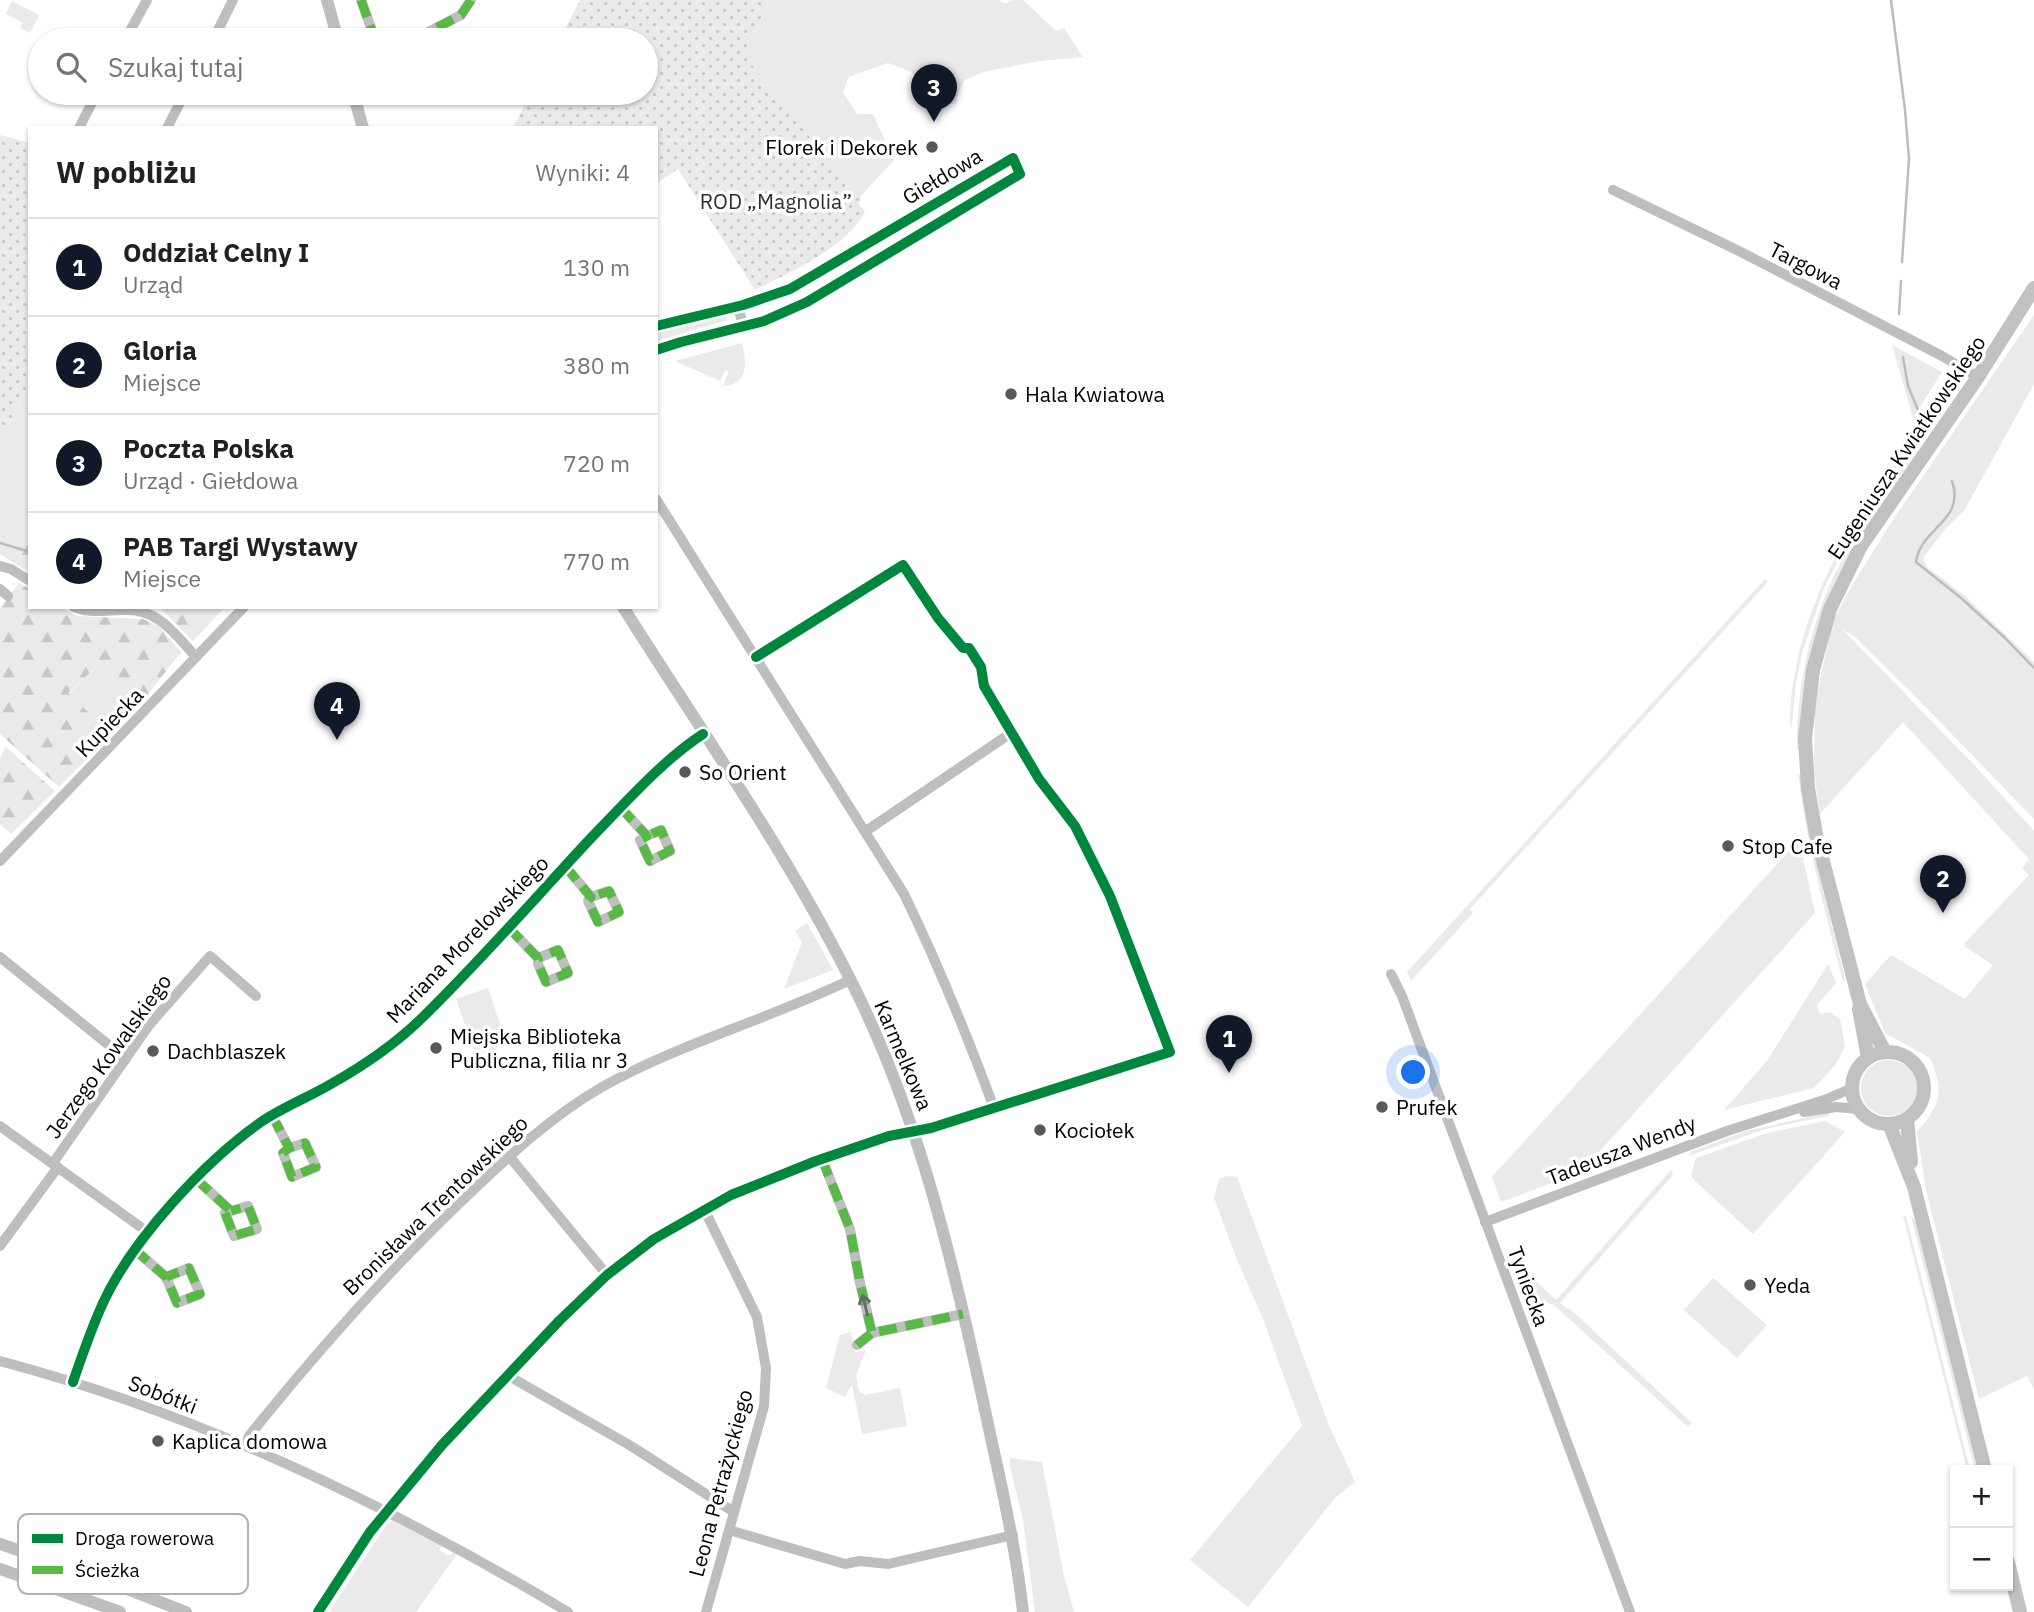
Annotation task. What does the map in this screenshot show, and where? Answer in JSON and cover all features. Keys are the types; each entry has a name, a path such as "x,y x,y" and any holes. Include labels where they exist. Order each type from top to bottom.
{"main road":[{"name":"Eugeniusza Kwiatkowskiego","path":"1885,1052 1860,1004 1816,834 1808,789 1805,738 1813,667 1830,609 1855,556 1978,377 2034,288"},
{"name":"Eugeniusza Kwiatkowskiego","path":"1860,1004 1858,1013 1868,1058"},
{"path":"1885,1052 1899,1054 1911,1060 1923,1077 1923,1098 1917,1110 1907,1119 1889,1124 1872,1120 1858,1109 1852,1088 1858,1068 1868,1058 1885,1052"},
{"path":"1907,1119 1913,1187"},
{"path":"1889,1124 1913,1187 1984,1465"},
{"path":"2013,1583 2020,1612"}],"street":[{"path":"132,28 147,0"},
{"path":"219,28 233,0"},
{"path":"327,0 335,28"},
{"path":"361,0 371,28"},
{"path":"436,28 461,15 471,0"},
{"path":"80,126 91,105"},
{"path":"168,126 179,105"},
{"path":"356,105 362,126"},
{"name":"Giełdowa","path":"658,326 738,306 790,289 1013,158 1020,174 807,302 764,321 658,349"},
{"name":"Targowa","path":"1614,190 1741,252 1978,377"},
{"path":"914,216 923,232"},
{"path":"879,237 889,253"},
{"path":"738,306 743,326"},
{"path":"658,502 904,894 929,946 994,1108"},
{"path":"318,1612 370,1532 442,1444 607,1275 654,1239 731,1195 822,1159 889,1136 931,1128 1170,1052 1110,896 1075,826 1039,779 984,685 981,667 969,648 963,648 938,618 903,565 756,657"},
{"path":"0,566 28,579"},
{"path":"80,609 145,612 161,619 196,657"},
{"name":"Kupiecka","path":"0,862 242,609"},
{"name":"Karmelkowa","path":"624,609 780,855 850,979 884,1053 914,1130 945,1234 1013,1535 1023,1612"},
{"path":"866,831 1012,733"},
{"name":"Mariana Morelowskiego","path":"73,1382 103,1302 134,1250 196,1179 225,1150 272,1115 332,1084 375,1057 424,1016 621,807 689,743 703,734"},
{"path":"621,807 647,836"},
{"name":"Mariana Morelowskiego","path":"565,866 591,897"},
{"name":"Mariana Morelowskiego","path":"508,927 538,958"},
{"name":"Jerzego Kowalskiego","path":"0,1246 150,1024 210,956 256,996"},
{"path":"0,957 126,1059"},
{"name":"Tyniecka","path":"1391,974 1402,996 1630,1612"},
{"name":"Bronisława Trentowskiego","path":"245,1446 257,1426 350,1315 441,1221 541,1129 600,1088 645,1065 850,979"},
{"name":"Tadeusza Wendy","path":"1485,1222 1727,1131 1852,1088"},
{"name":"Tadeusza Wendy","path":"1772,1117 1836,1107 1858,1109"},
{"path":"272,1115 289,1147"},
{"path":"0,1126 149,1233"},
{"path":"509,1156 607,1275"},
{"path":"822,1159 850,1229 872,1333"},
{"path":"196,1179 231,1211"},
{"name":"Leona Petrażyckiego","path":"704,1209 757,1317 766,1368 764,1406 706,1612"},
{"path":"134,1250 166,1277"},
{"path":"857,1345 872,1333 963,1314"},
{"name":"Sobótki","path":"0,1361 73,1382 245,1446 387,1510 483,1561 568,1612"},
{"path":"507,1375 631,1446 734,1512"},
{"path":"729,1530 845,1564 860,1561 888,1564 1013,1535"},
{"path":"0,1544 18,1550"},
{"path":"0,1569 18,1575"},
{"path":"70,1594 120,1612"},
{"path":"141,1594 186,1612"}],"green space":[{"name":"ROD „Magnolia”","path":"580,0 771,0 743,53 861,199 858,204 865,211 857,224 846,236 817,257 755,290 678,169 658,183 658,126 514,126 525,105 658,105 658,28 565,28"},
{"path":"771,0 998,0 1005,4 1013,0 1023,0 1056,31 1064,28 1083,57 1039,61 983,72 965,80 956,104 928,103 912,72 888,63 849,77 843,92 857,114 873,114 894,160 859,198 743,53"},
{"path":"12,1 39,15 32,28 28,28 28,32 20,28 23,23 6,14"},
{"path":"0,135 28,142 28,387 0,439"},
{"path":"2034,315 2034,384 1964,511 1946,528 1923,558 1927,567 1964,595 2034,662 2034,819 1912,693 1856,638 1842,629 2034,831 2034,1389 2027,1376 1979,1399 1926,1190 1917,1132 1936,1105 1938,1080 1930,1058 1885,1033 1865,984 1891,955 1965,999 1993,965 1964,946 1965,943 2029,875 2022,868 2029,859 1903,722 1820,814 1814,774 1815,702 1833,621 1851,587 1889,526"},
{"path":"719,316 728,320 658,340 658,331"},
{"path":"742,343 744,371 738,382 731,385 723,386 729,371 725,370 720,381 675,361"},
{"path":"1892,345 1942,372 1913,418"},
{"path":"28,387 28,545 0,535 0,439"},
{"path":"1927,417 1921,431 1851,536 1824,588 1802,653 1791,732 1790,708 1794,676 1816,599 1866,505"},
{"path":"1928,425 1931,426 1925,439 1853,550 1828,604 1811,660 1797,751 1800,692 1805,663 1821,607 1846,553 1906,464"},
{"path":"0,535 28,545 28,572 0,554"},
{"path":"1765,579 1768,582 1470,909 1473,913 1411,981 1407,972"},
{"path":"19,583 28,588 28,609 64,609 77,616 143,619 159,626 181,652 142,702 97,666 68,693 112,734 59,787 0,734 0,608"},
{"path":"161,609 223,609 193,641"},
{"path":"97,666 142,702 112,734 68,694"},
{"path":"6,747 55,791 11,834 0,824 0,758"},
{"path":"1798,772 1813,849 1846,983 1842,978 1817,876"},
{"path":"1799,840 1815,913 1581,1172 1501,1202 1492,1177"},
{"path":"807,923 833,970 784,989 802,942 795,931"},
{"path":"1828,964 1836,983 1817,1005 1820,1014 1830,1012 1840,1019 1845,1047 1836,1064 1814,1088 1724,1110 1767,1061"},
{"path":"488,988 507,1045 476,1055 456,999"},
{"path":"1889,1060 1904,1065 1912,1073 1917,1088 1912,1103 1904,1111 1889,1116 1874,1111 1866,1103 1861,1088 1866,1073 1874,1065"},
{"path":"1831,1112 1828,1116 1765,1129 1689,1156 1692,1151 1746,1131"},
{"path":"1825,1121 1845,1132 1753,1234 1691,1175 1696,1158 1767,1133"},
{"path":"1671,1170 1673,1175 1560,1303 1578,1316 1692,1423 1688,1427 1554,1305 1532,1298 1520,1266 1556,1300"},
{"path":"1226,1176 1237,1177 1328,1423 1355,1482 1335,1498 1248,1607 1190,1560 1302,1426 1263,1319 1214,1198 1219,1179"},
{"path":"1903,1216 1906,1216 1969,1465 1966,1465"},
{"path":"1911,1216 1916,1221 1978,1465 1974,1465"},
{"path":"1713,1278 1767,1325 1737,1358 1684,1310"},
{"path":"851,1332 855,1352 866,1350 856,1375 859,1391 865,1395 900,1388 907,1426 862,1434 852,1384 845,1397 826,1388 840,1335"},
{"path":"1010,1458 1042,1462 1064,1576 1074,1612 1035,1612 1023,1520"},
{"path":"392,1521 442,1546 439,1550 450,1556 453,1552 457,1554 416,1612 329,1612 387,1524"}],"waterway":[{"path":"1891,0 1909,159 1902,262"},
{"path":"1899,314 1901,281"},
{"path":"1903,357 1908,386 1918,410"},
{"path":"1952,481 1955,495 1953,506 1919,550 1916,562 1961,598 2034,668"},
{"path":"0,543 28,551"}],"marked path":[{"path":"361,0 371,28"},
{"path":"436,28 461,15 471,0"},
{"path":"620,807 647,836 640,840 650,861 670,851 661,830 647,836"},
{"path":"565,866 591,897 588,901 598,922 619,912 609,891 591,897"},
{"path":"508,927 538,958 546,982 568,973 558,950 538,958"},
{"path":"272,1115 289,1148 283,1153 292,1177 316,1167 305,1143 289,1148"},
{"path":"822,1159 850,1229 872,1333 963,1314"},
{"path":"196,1179 231,1211 225,1213 234,1236 257,1229 248,1206 231,1211"},
{"path":"134,1249 166,1277 177,1303 200,1294 189,1268 166,1277"},
{"path":"857,1345 872,1333"}],"cycle path":[{"path":"658,326 743,305 790,289 1013,158 1020,174 807,302 764,321 658,349"},
{"path":"318,1612 370,1532 442,1445 560,1320 607,1275 654,1239 731,1195 816,1161 889,1136 931,1128 1170,1052 1110,896 1075,826 1039,779 984,686 981,667 969,648 963,648 938,618 903,565 756,657"},
{"path":"73,1382 103,1303 116,1279 151,1229 194,1180 216,1158 261,1122 356,1069 403,1035 467,972 631,797 673,756 703,734"}],"place":[{"name":"Poczta Polska","path":"934,122"},
{"name":"Florek i Dekorek","path":"932,147"},
{"name":"Hala Kwiatowa","path":"1011,394"},
{"name":"PAB Targi Wystawy","path":"337,740"},
{"name":"So Orient","path":"685,772"},
{"name":"Stop Cafe","path":"1728,846"},
{"name":"Gloria","path":"1943,913"},
{"name":"Miejska Biblioteka Publiczna, filia nr 3","path":"436,1048"},
{"name":"Dachblaszek","path":"153,1051"},
{"name":"Oddział Celny I","path":"1229,1073"},
{"name":"Prufek","path":"1382,1107"},
{"name":"Kociołek","path":"1040,1130"},
{"name":"Yeda","path":"1750,1285"},
{"name":"Kaplica domowa","path":"158,1441"}]}
